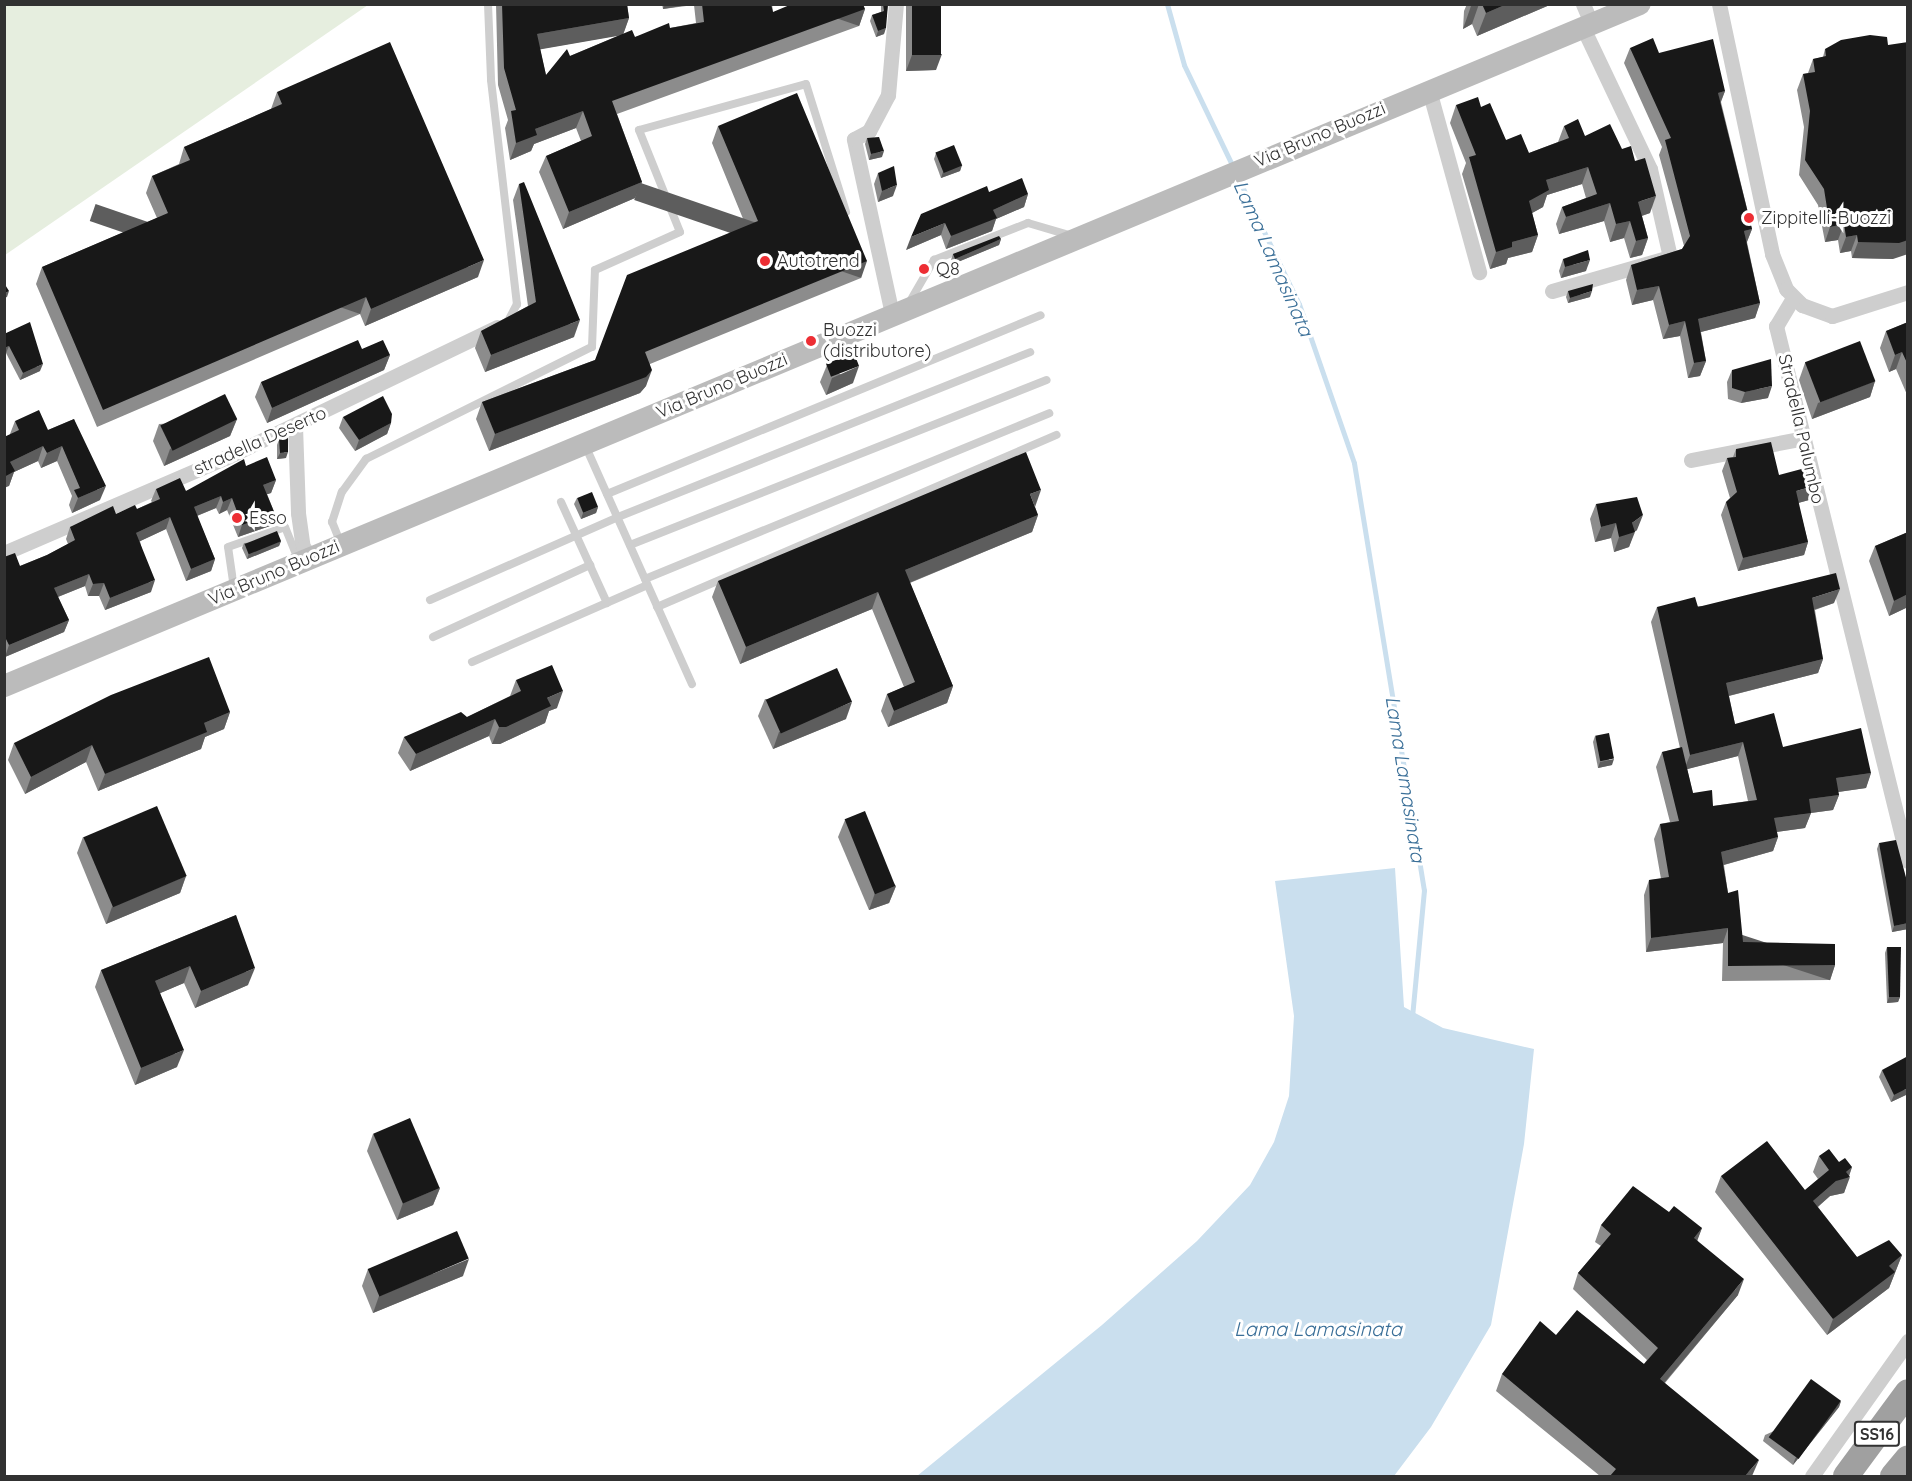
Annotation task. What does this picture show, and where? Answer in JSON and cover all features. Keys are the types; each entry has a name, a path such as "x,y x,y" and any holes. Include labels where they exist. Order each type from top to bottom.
{"highway":[{"name":"SS16","path":"1846,1476 1908,1392"},
{"name":"SS16","path":"1893,1476 1908,1458"}],"main road":[{"name":"Via Bruno Buozzi","path":"4,686 1425,91 1586,19 1640,4"}],"street":[{"path":"896,4 888,95 869,131 854,140 899,311"},
{"path":"1719,4 1772,254 1793,298 1832,316 1908,292"},
{"path":"1552,291 1670,257 1650,169 1586,19"},
{"path":"1425,91 1479,272"},
{"name":"Stradella Palumbo","path":"1793,298 1776,326 1908,861"},
{"name":"stradella Deserto","path":"4,553 296,426 509,319"},
{"path":"296,426 298,513 306,560"},
{"path":"1691,460 1804,438"},
{"path":"1812,1476 1908,1341"}],"lane":[{"path":"488,4 490,80 517,304 509,319"},
{"path":"342,545 332,522 342,492 366,459 592,347 594,270 680,232 639,130 806,84 848,220"},
{"path":"899,311 934,261 1028,223 1069,240"},
{"path":"607,494 1041,315"},
{"path":"429,600 618,517 1030,352"},
{"path":"630,545 1047,380"},
{"path":"472,662 607,603 646,582 1049,413"},
{"path":"657,607 1057,435"},
{"path":"584,444 692,684"},
{"path":"561,502 607,603"},
{"path":"235,590 228,547 285,527 306,560"},
{"path":"433,637 590,565"}],"green space":[{"path":"5,4 368,4 368,5 5,255"}],"water":[{"name":"Lama Lamasinata","path":"1395,868 1404,1007 1443,1028 1534,1049 1524,1144 1491,1325 1431,1427 1394,1476 917,1476 1102,1325 1197,1241 1250,1185 1274,1142 1289,1096 1294,1016 1275,881"}],"building":[{"path":"502,4 627,4 629,18 537,34 546,75 567,49 570,56 632,30 635,37 669,23 670,28 704,22 702,4 771,4 773,12 792,4 863,4 865,9 612,101 642,182 569,212 546,156 592,136 583,111 535,129 537,135 516,143 511,111 516,110 504,68"},
{"path":"883,4 888,4 886,28 878,31 872,15 884,11"},
{"path":"912,4 941,4 941,55 912,55"},
{"path":"1482,4 1507,4 1486,13"},
{"path":"1870,35 1887,37 1888,45 1908,42 1908,240 1899,243 1858,242 1857,235 1846,237 1844,224 1830,227 1824,189 1805,160 1810,111 1803,74 1815,72 1813,59 1826,56 1825,49 1841,40"},
{"path":"1653,38 1659,53 1713,39 1725,91 1718,93 1752,229 1744,231 1760,303 1698,319 1706,361 1694,363 1685,321 1669,325 1659,286 1637,290 1631,265 1682,249 1690,236 1665,140 1671,138 1630,48"},
{"path":"390,42 484,260 371,309 366,297 103,410 42,267 168,213 152,176 190,160 184,147 282,104 277,92"},
{"name":"Autotrend","path":"797,93 867,261 645,352 652,370 646,377 495,434 482,402 595,360 627,275 758,221 718,126"},
{"path":"1478,97 1481,107 1490,103 1506,140 1521,134 1529,153 1569,138 1564,126 1578,119 1585,136 1610,124 1622,149 1631,146 1635,161 1645,158 1656,196 1638,202 1648,238 1636,241 1630,221 1616,224 1610,203 1566,217 1562,207 1597,194 1588,167 1546,180 1549,190 1529,201 1538,235 1512,242 1512,247 1496,252 1469,157 1476,155 1456,105"},
{"path":"879,137 884,151 871,154 867,138"},
{"path":"954,145 962,165 944,173 935,152"},
{"path":"894,166 897,185 882,191 878,173"},
{"path":"1022,178 1028,194 993,210 997,218 951,236 945,223 911,237 921,214 987,186 989,192"},
{"path":"524,182 580,320 491,355 481,331 536,302 519,184"},
{"path":"999,236 1001,239 955,259 953,254"},
{"path":"1588,250 1590,260 1565,267 1563,259"},
{"path":"4,283 9,291 4,294"},
{"path":"1593,284 1592,291 1570,298 1568,291"},
{"path":"30,322 43,364 23,373 9,346 4,348 4,334"},
{"path":"1908,322 1908,365 1902,352 1895,355 1886,331"},
{"path":"358,340 362,349 383,340 390,355 272,408 261,382"},
{"path":"1860,341 1875,381 1820,402 1805,362"},
{"path":"854,353 859,366 831,377 826,364"},
{"path":"1771,359 1772,386 1745,392 1732,388 1732,370"},
{"path":"225,394 237,419 173,451 160,426"},
{"path":"383,396 392,414 391,423 359,440 343,417"},
{"path":"39,410 48,430 74,419 106,486 78,498 74,490 80,488 62,446 47,453 43,446 10,462 15,471 4,477 4,437 19,430 15,421"},
{"path":"288,435 288,452 280,453 279,439"},
{"path":"1771,442 1779,475 1809,467 1814,486 1796,491 1808,542 1743,558 1726,502 1737,492 1727,458 1736,457 1736,449"},
{"path":"1026,452 1041,490 1030,494 1038,515 905,570 953,686 894,711 887,694 915,682 878,592 746,647 718,581"},
{"path":"267,457 276,480 263,485 275,514 242,525 232,498 223,502 221,496 194,507 215,559 191,569 170,517 136,533 155,580 110,598 104,583 93,584 89,574 54,588 69,620 9,645 4,635 4,557 15,553 20,566 75,540 70,527 113,506 116,514 135,505 137,509 160,499 156,489 180,478 186,491 244,459 246,466"},
{"path":"592,492 598,507 583,513 577,498"},
{"path":"1637,497 1643,515 1632,523 1635,532 1619,537 1616,523 1601,527 1596,504"},
{"path":"277,531 281,541 249,554 245,544"},
{"path":"1908,532 1908,594 1894,601 1875,546"},
{"path":"1836,573 1840,589 1812,598 1823,659 1726,683 1735,724 1774,713 1783,747 1861,728 1871,773 1836,778 1839,795 1809,799 1811,813 1774,818 1778,837 1721,852 1728,893 1738,890 1743,942 1835,944 1835,965 1728,966 1728,928 1651,938 1649,880 1669,877 1660,824 1679,821 1662,752 1682,747 1693,793 1712,790 1713,806 1757,800 1743,742 1690,755 1657,607 1695,597 1698,607"},
{"path":"209,657 230,712 204,723 207,732 105,774 92,745 31,777 14,743 111,695"},
{"path":"552,665 563,691 547,698 551,706 506,727 499,727 495,719 416,754 404,737 461,712 467,717 521,691 516,680"},
{"path":"837,668 852,702 781,734 766,700"},
{"path":"1609,733 1614,759 1600,761 1595,736"},
{"path":"157,806 187,876 113,907 83,837"},
{"path":"865,811 895,886 875,894 845,819"},
{"path":"1896,840 1908,885 1908,923 1894,926 1879,843"},
{"path":"236,915 255,968 201,991 190,966 155,981 184,1050 141,1068 101,970"},
{"path":"1887,947 1901,947 1900,997 1889,997"},
{"path":"1908,1056 1908,1088 1894,1095 1882,1070"},
{"path":"410,1118 440,1188 403,1204 373,1134"},
{"path":"1767,1141 1805,1190 1829,1170 1819,1156 1829,1149 1839,1162 1845,1158 1852,1167 1846,1172 1850,1177 1836,1181 1813,1201 1857,1257 1889,1240 1902,1255 1889,1266 1895,1272 1833,1319 1721,1176"},
{"path":"1633,1186 1669,1212 1674,1206 1702,1228 1694,1238 1744,1279 1660,1379 1759,1460 1745,1476 1610,1476 1616,1469 1502,1374 1540,1321 1556,1335 1577,1310 1644,1364 1658,1348 1578,1273 1611,1234 1601,1225"},
{"path":"457,1231 469,1259 379,1297 368,1269"},
{"path":"1811,1379 1841,1401 1799,1459 1769,1437"}],"waterway":[{"name":"Lama Lamasinata","path":"1167,4 1184,65 1233,167"},
{"name":"Lama Lamasinata","path":"1238,178 1299,304 1354,463 1424,890 1412,1018"}],"place":[{"name":"Zippitelli-Buozzi","path":"1749,218"},
{"name":"Autotrend","path":"765,261"},
{"name":"Q8","path":"924,269"},
{"name":"Buozzi (distributore)","path":"811,341"},
{"name":"Esso","path":"237,518"}]}
